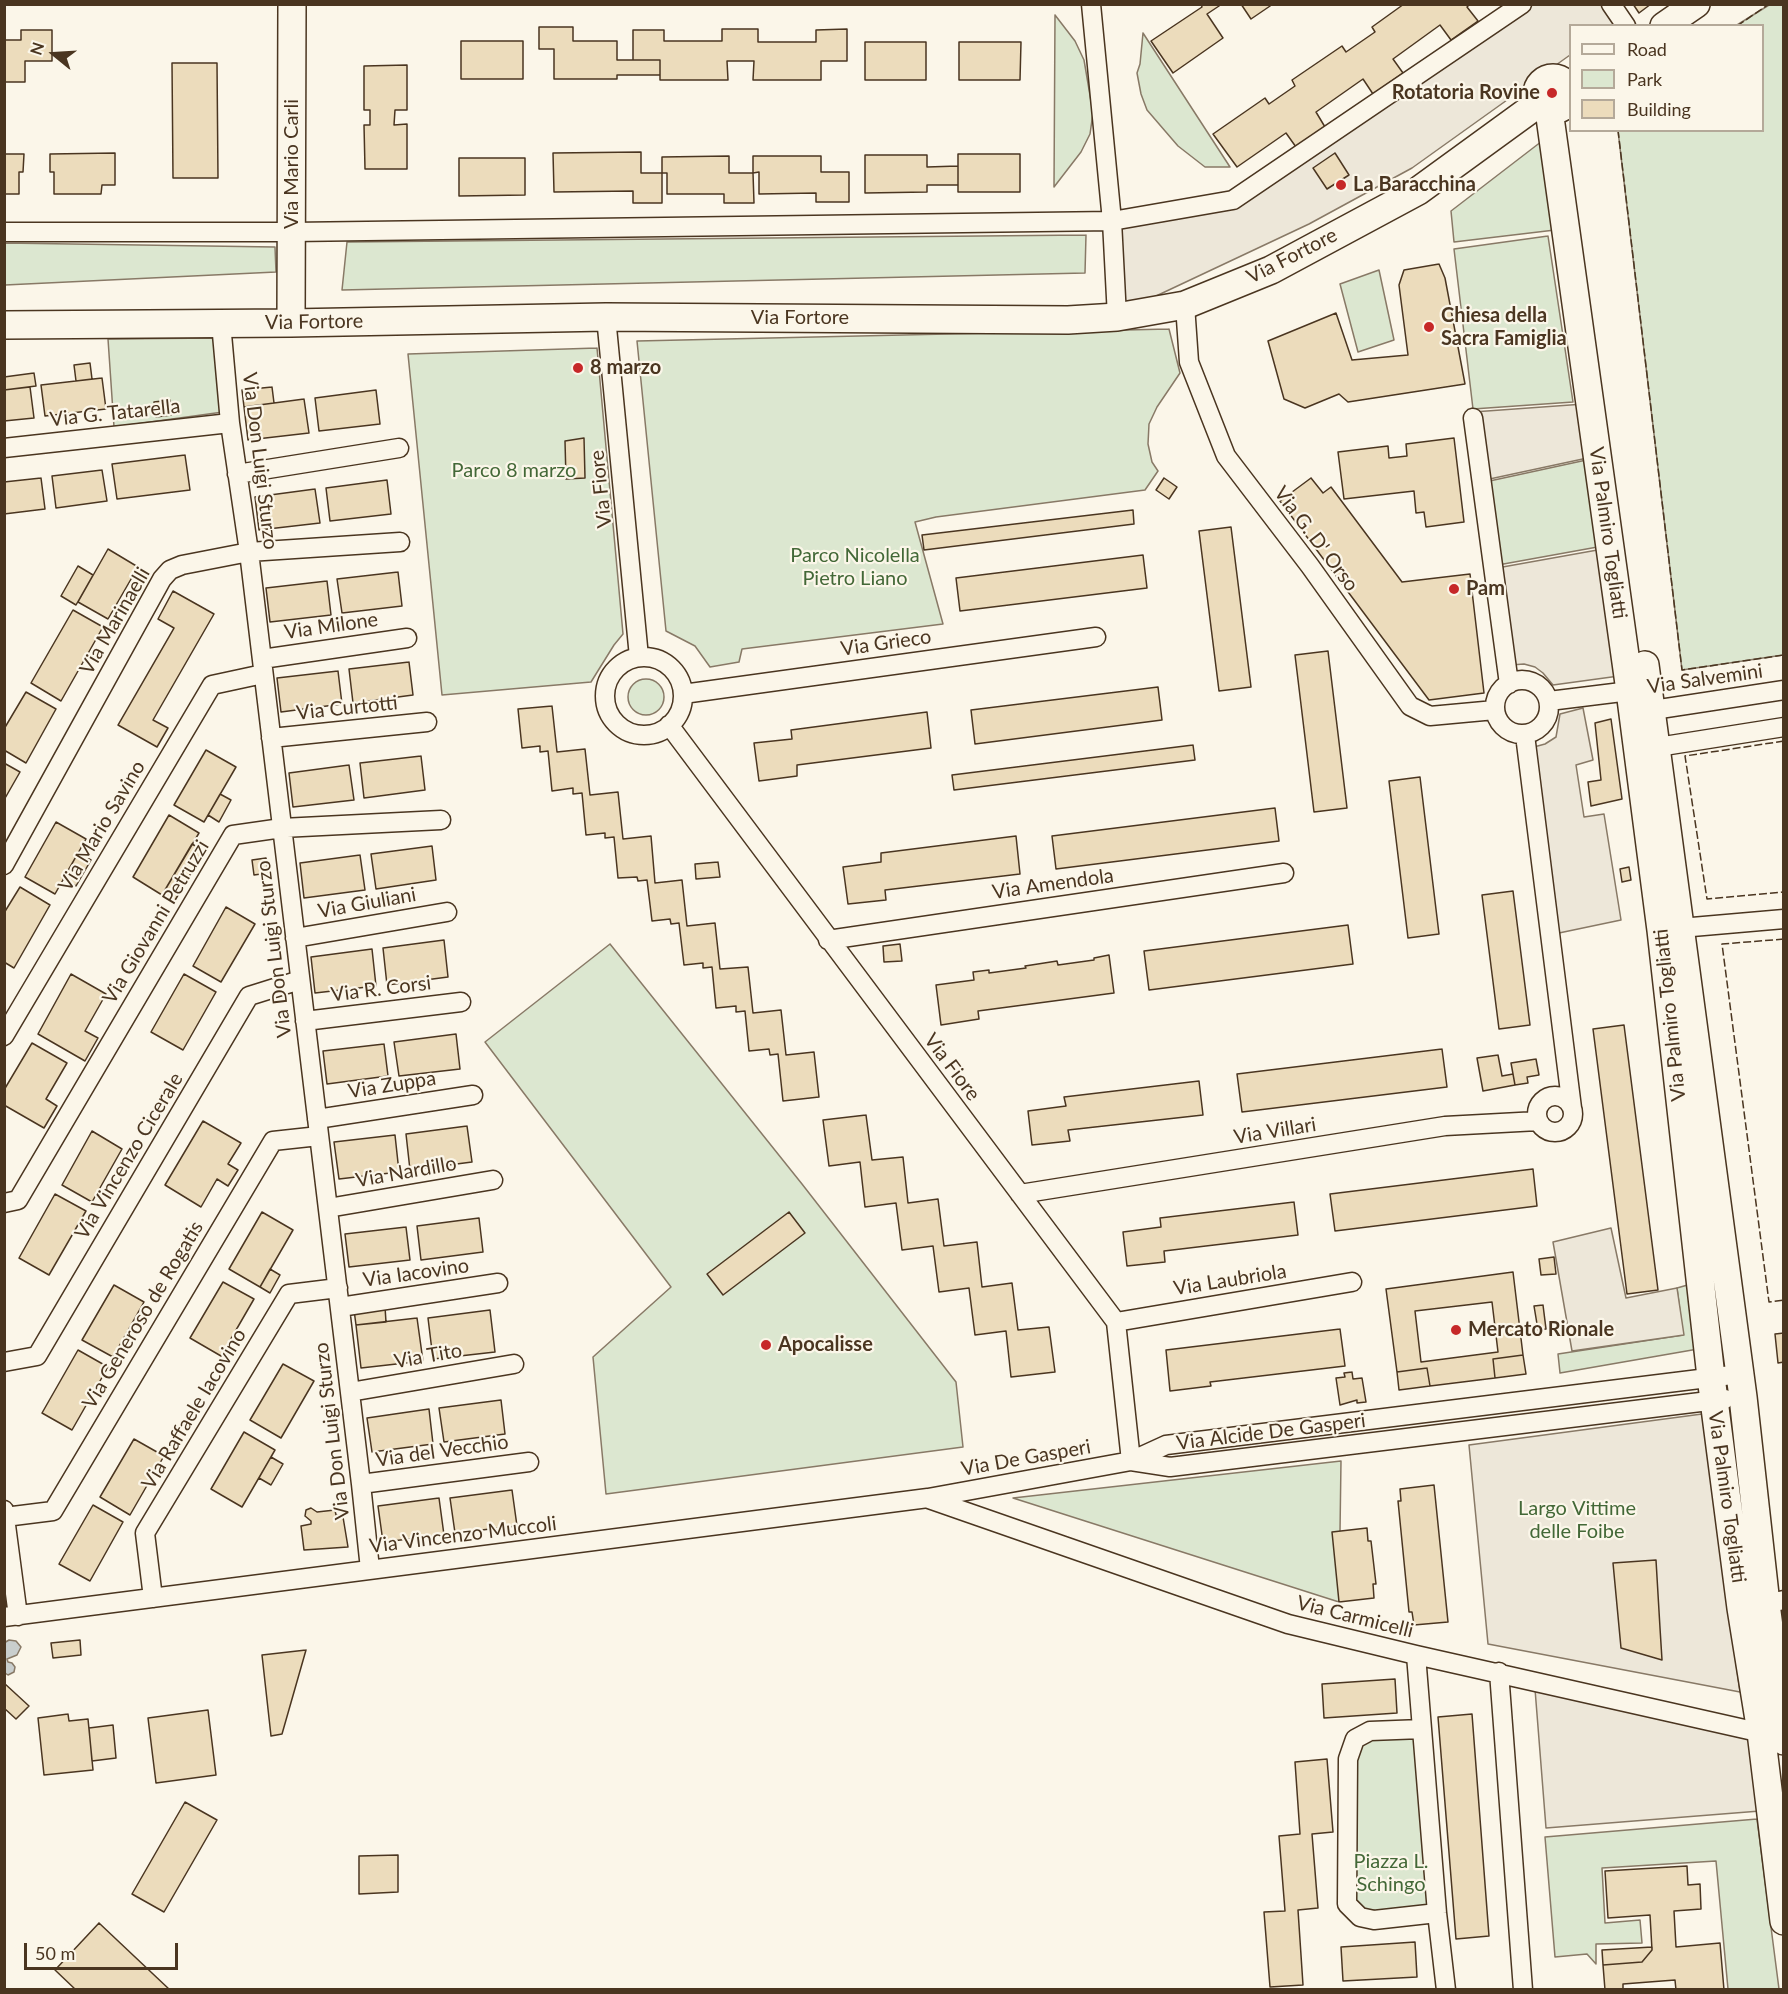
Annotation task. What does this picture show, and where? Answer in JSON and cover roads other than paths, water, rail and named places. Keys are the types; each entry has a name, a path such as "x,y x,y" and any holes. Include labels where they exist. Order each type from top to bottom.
{"street":[{"name":"Via Mario Carli","path":"291,323 292,4"},
{"path":"1090,4 1112,221 1117,316"},
{"path":"4,232 292,232 1112,221 1233,200 1522,4"},
{"path":"1611,4 1625,24"},
{"path":"1667,24 1696,4"},
{"name":"Via Fortore","path":"4,325 291,323 606,317 1068,320 1117,316 1185,305 1271,270 1418,191 1559,98"},
{"name":"Via Palmiro Togliatti","path":"1559,98 1638,705 1647,748 1671,929 1742,1386 1778,1737 1784,1921"},
{"name":"Via G. D' Orso","path":"1185,305 1189,362 1226,456 1310,567 1410,706 1430,716 1495,710"},
{"name":"Via Fiore","path":"606,317 639,657"},
{"name":"Via Don Luigi Sturzo","path":"221,322 230,423 249,552 370,1569"},
{"path":"1473,418 1509,684"},
{"name":"Via G. Tatarella","path":"4,448 230,423"},
{"path":"237,474 399,448"},
{"name":"Via Marinaelli","path":"4,865 162,579 170,570 182,565 249,552 400,542"},
{"name":"Via Grieco","path":"683,694 1096,637"},
{"name":"Via Milone","path":"262,666 407,638"},
{"path":"639,657 664,662 672,669 680,682 683,694 682,706 669,725 658,732 645,735 633,733 621,727 609,712 605,693 616,669 627,661 639,657"},
{"name":"Via Mario Savino","path":"4,1036 212,685 262,666"},
{"path":"1518,680 1528,681 1537,684 1545,692 1549,701 1549,711 1546,720 1535,732 1525,735 1515,734 1504,728 1498,721 1495,710 1496,701 1502,689 1509,684 1518,680"},
{"name":"Via Salvemini","path":"1638,705 1784,690"},
{"path":"1549,701 1638,705"},
{"name":"Via Curtotti","path":"271,738 427,722"},
{"name":"Via Fiore","path":"669,725 1116,1322"},
{"path":"1647,748 1784,727"},
{"path":"1525,735 1572,1108 1572,1119 1570,1124 1555,1132 1547,1130 1538,1121 1536,1114 1538,1106 1547,1097 1553,1095 1564,1098 1572,1108"},
{"name":"Via Giovanni Petruzzi","path":"4,1203 18,1200 233,835 282,828 441,820"},
{"name":"Via Amendola","path":"828,940 1284,873"},
{"name":"Via Giuliani","path":"296,938 447,912"},
{"path":"1671,929 1784,919"},
{"name":"Via Palmiro Togliatti","path":"1671,929 1712,1389 1764,1604"},
{"name":"Via Vincenzo Cicerale","path":"4,1362 37,1356 249,996 300,980"},
{"name":"Via R. Corsi","path":"305,1021 461,1002"},
{"name":"Via Zuppa","path":"318,1128 473,1095"},
{"name":"Via Villari","path":"1020,1194 1445,1126 1538,1121"},
{"name":"Via Generoso de Rogatis","path":"5,1513 53,1511 273,1142 318,1128"},
{"name":"Via Nardillo","path":"328,1208 493,1179"},
{"name":"Via Laubriola","path":"1116,1322 1352,1282"},
{"name":"Via Iacovino","path":"340,1307 498,1283"},
{"name":"Via Raffaele Iacovino","path":"153,1598 146,1533 289,1294 338,1288"},
{"path":"1116,1322 1131,1461"},
{"name":"Via Tito","path":"350,1392 514,1364"},
{"name":"Via Alcide De Gasperi","path":"1131,1461 1166,1445 1742,1386"},
{"name":"Via De Gasperi","path":"928,1498 1131,1461"},
{"name":"Via del Vecchio","path":"361,1484 529,1462"},
{"name":"Via Vincenzo Muccoli","path":"11,1616 928,1498"},
{"name":"Via Carmicelli","path":"928,1498 1288,1623 1416,1655 1778,1737"},
{"path":"5,1513 11,1616"},
{"path":"1416,1655 1437,1913 1446,1989"},
{"path":"1499,1672 1523,1989"},
{"path":"1422,1729 1370,1731 1355,1739 1348,1759 1347,1904 1360,1917 1374,1920 1437,1913"}],"place":[{"name":"Rotatoria Rovine","path":"1552,93"},
{"name":"La Baracchina","path":"1341,185"},
{"name":"Chiesa della Sacra Famiglia","path":"1429,327"},
{"name":"8 marzo","path":"578,368"},
{"name":"Pam","path":"1454,589"},
{"name":"Mercato Rionale","path":"1456,1330"},
{"name":"Apocalisse","path":"766,1345"}],"park label":[{"name":"Parco 8 marzo","path":"514,471"},
{"name":"Parco Nicolella Pietro Liano","path":"855,568"},
{"name":"Largo Vittime delle Foibe","path":"1577,1520"},
{"name":"Piazza L. Schingo","path":"1391,1874"}]}
